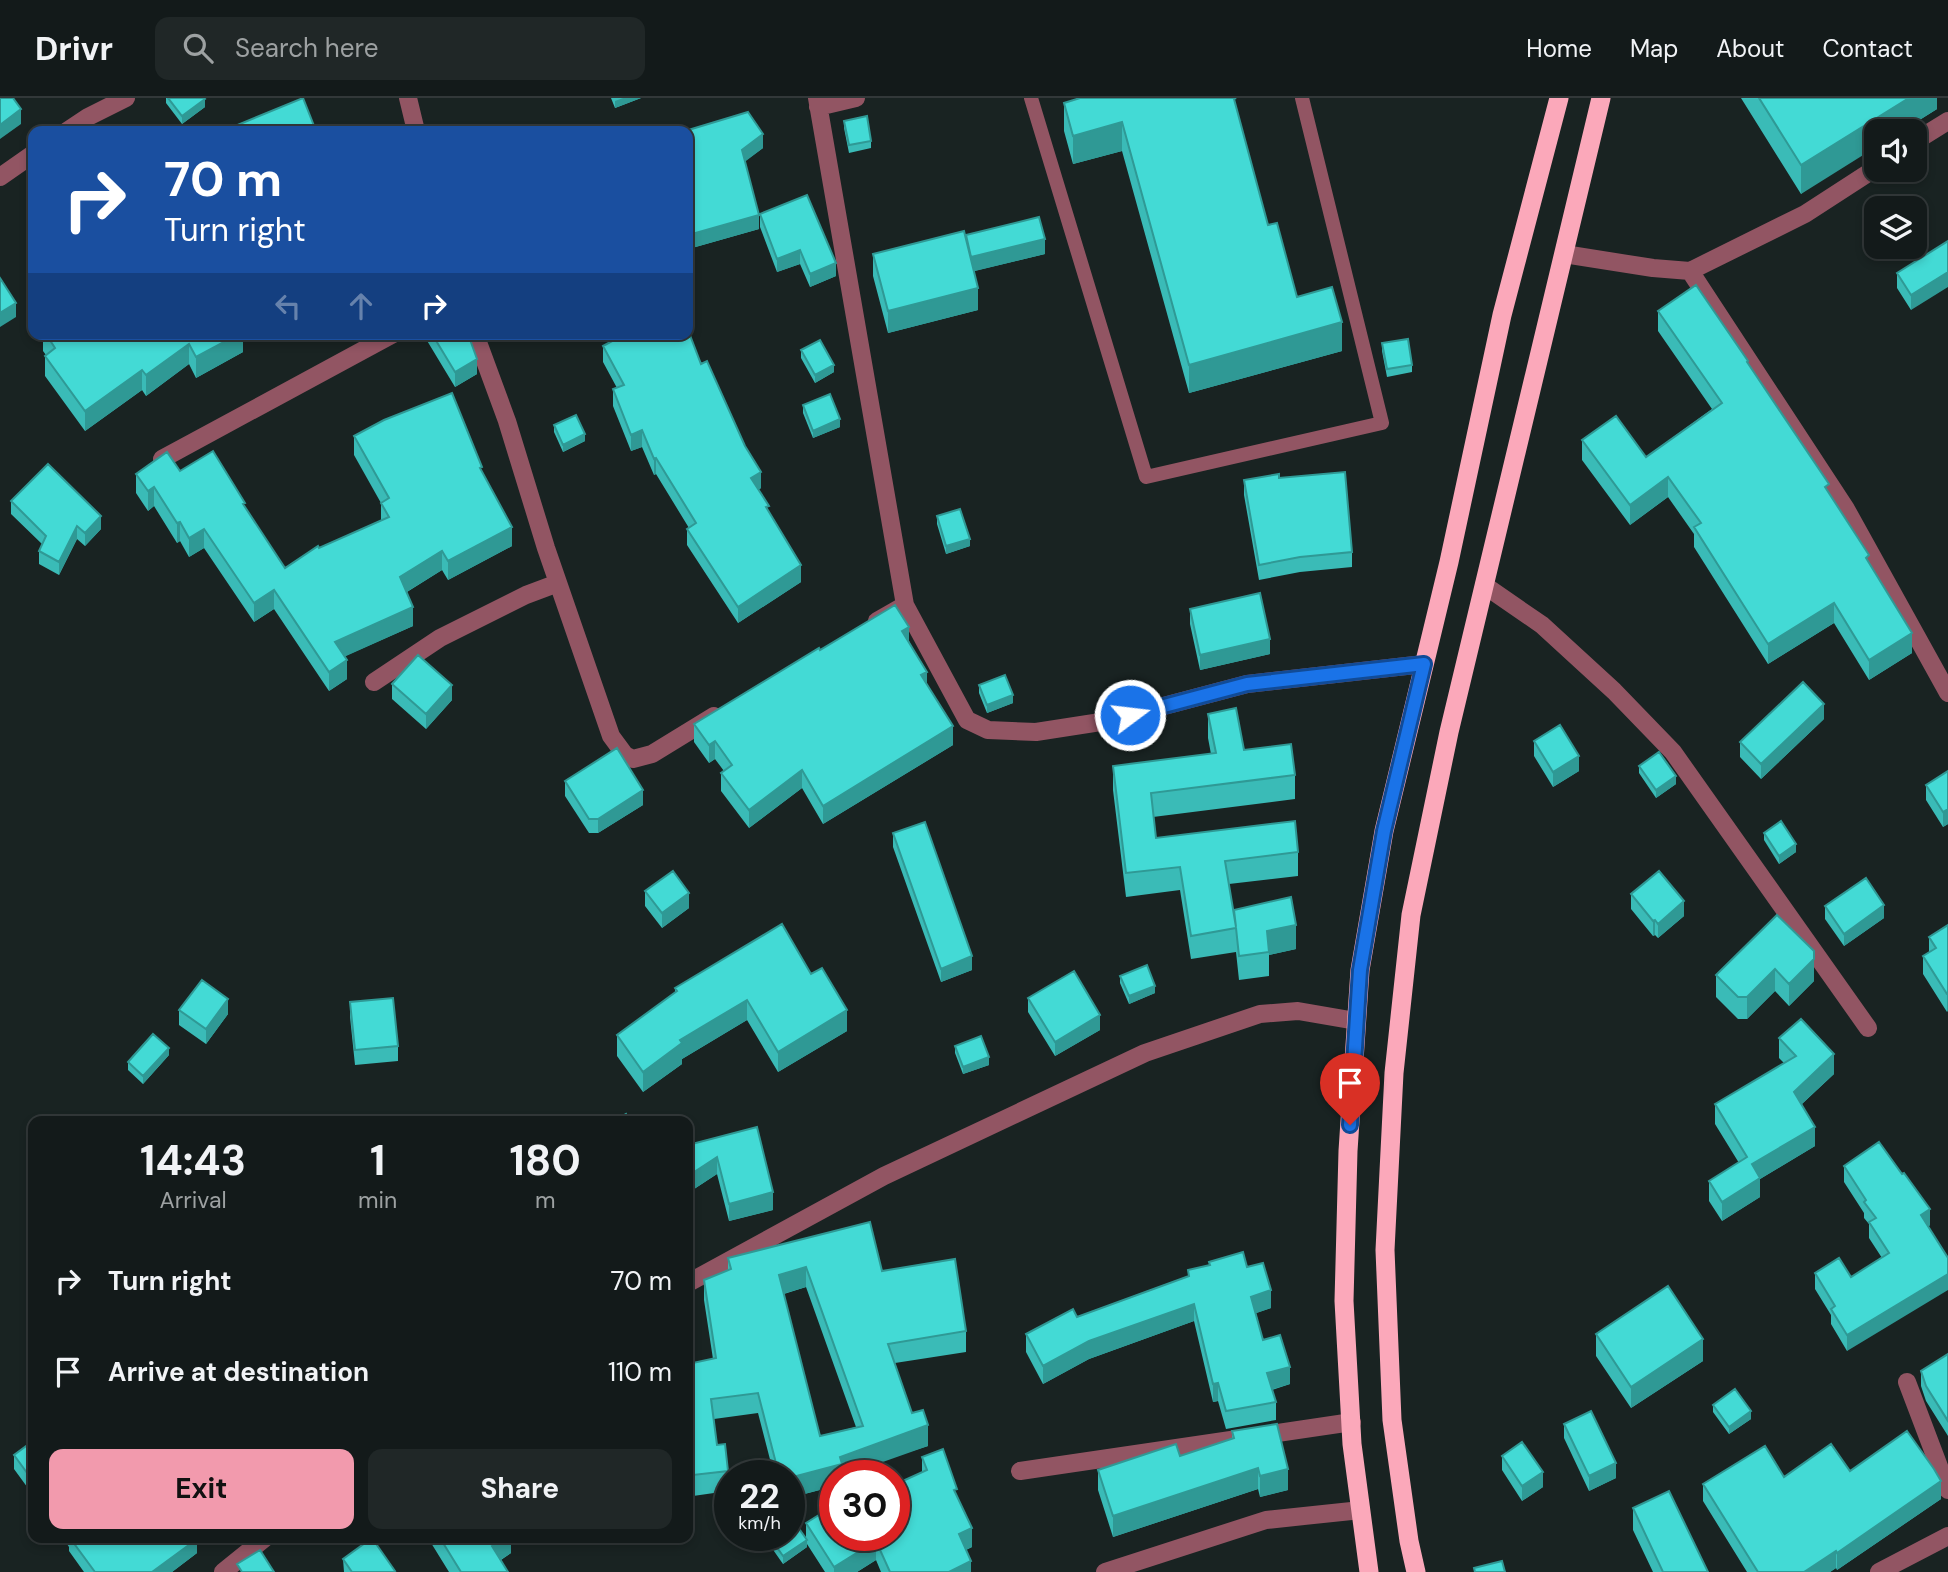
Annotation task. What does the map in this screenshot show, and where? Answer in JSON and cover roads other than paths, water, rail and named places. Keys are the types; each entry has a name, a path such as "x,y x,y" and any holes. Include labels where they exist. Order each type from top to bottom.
{"highway":[{"path":"1416,1572 1392,1420 1385,1250 1394,1073 1410,915 1449,732 1601,98"},
{"path":"1369,1572 1352,1444 1344,1301 1348,1151 1360,970 1384,831 1449,562 1502,315 1556,101"}],"street":[{"path":"74,126 126,98"},
{"path":"408,98 415,126"},
{"path":"856,98 818,102 905,606 967,720 988,730 1036,732 1107,721 1247,684 1424,664"},
{"path":"1927,134 1948,121"},
{"path":"0,177 28,157"},
{"path":"1563,254 1690,271 1805,214 1864,176"},
{"path":"1690,271 1846,509 1948,693"},
{"path":"162,459 382,340"},
{"path":"477,340 507,421 558,583 611,736 625,755 633,759 652,754 723,711"},
{"path":"374,682 440,638 526,595 558,583"},
{"path":"1484,585 1542,625 1614,691 1674,752 1868,1028"},
{"path":"861,629 905,606"},
{"path":"693,1280 884,1176 1145,1053 1260,1014 1298,1011 1356,1021"},
{"path":"1907,1382 1948,1490"},
{"path":"1020,1471 1352,1422"},
{"path":"1105,1572 1266,1520 1361,1510"},
{"path":"1879,1572 1948,1536"},
{"path":"223,1572 259,1543"}],"lane":[{"path":"1031,98 1146,477 1382,422 1302,98"}]}
